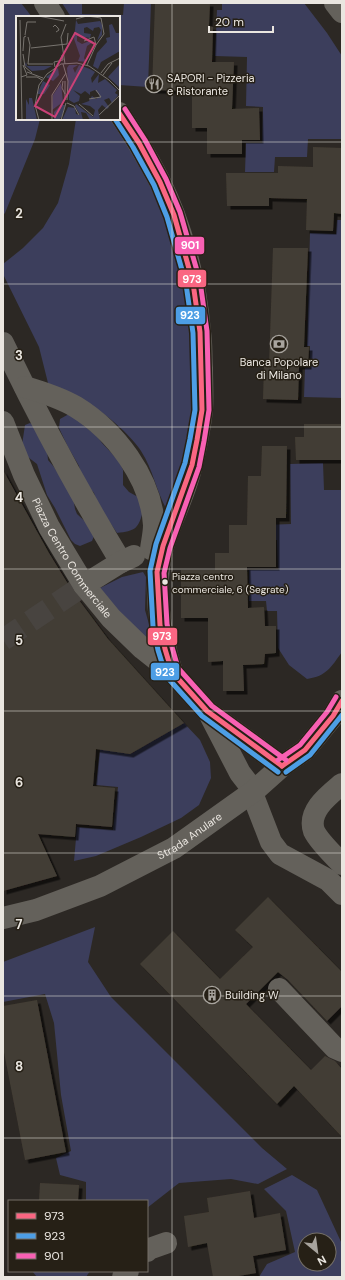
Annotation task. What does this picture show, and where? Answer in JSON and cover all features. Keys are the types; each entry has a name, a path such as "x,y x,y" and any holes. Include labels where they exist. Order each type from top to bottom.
{"street":[{"path":"44,3 53,16"},
{"path":"335,3 342,12"},
{"name":"Piazza Centro Commerciale","path":"120,114 139,143 160,182 174,215 193,283 200,332 202,410 197,440 192,465 185,486 157,548 160,625 172,672"},
{"path":"3,343 86,505 121,562"},
{"path":"25,387 44,392 76,407 105,429 120,446 138,472 151,505 157,548 121,562 84,585"},
{"name":"Piazza Centro Commerciale","path":"3,422 24,475 49,526 84,585 111,618 143,650 172,672 207,711 282,766"},
{"name":"Strada Anulare","path":"3,918 36,910 100,886 174,848 253,792 282,766 305,750 333,716 342,701"},
{"name":"Piazza Centro Commerciale","path":"207,711 240,773 253,792 271,842 280,854 328,880 342,894"},
{"path":"342,784 318,806 313,817 314,831 327,849 342,864"},
{"path":"280,989 335,1048 342,1052"}],"shaded area":[{"path":"3,3 21,3 31,16 16,16 16,120 40,120 35,139 3,215"},
{"path":"62,3 82,3 82,14 123,15 124,3 151,3 148,87 120,85 120,16 70,16"},
{"path":"222,3 304,3 327,33 342,56 342,139 308,139 307,157 275,157 274,172 245,172 246,143 262,143 263,107 246,106 247,57 215,56 217,10 222,10"},
{"path":"76,120 117,120 123,129 170,227 191,317 192,419 185,452 167,510 145,458 138,446 127,434 107,416 91,406 50,391 39,347 3,274 3,264 23,248 43,228 58,203 69,164"},
{"path":"337,220 342,220 342,398 304,397 305,368 310,367 310,346 307,346 310,233 336,234"},
{"path":"69,414 78,418 84,426 96,435 119,461 123,470 123,485 129,492 138,497 143,510 138,525 132,530 117,533 97,503 94,493 81,476 79,466 59,428 60,419"},
{"path":"30,423 34,425 47,450 48,460 73,497 77,514 91,527 94,536 92,541 80,546 71,540 47,495 37,464 24,454 22,445 25,425"},
{"path":"323,463 324,490 342,490 342,652 328,670 319,676 307,679 289,665 278,648 277,611 267,611 266,601 249,601 249,570 278,569 277,540 265,540 265,525 291,524 290,464"},
{"path":"143,572 146,577 145,610 156,649 133,630 100,588 122,577"},
{"path":"184,723 200,740 210,762 211,778 199,805 181,818 141,837 96,856 74,861 77,827 113,830 118,787 96,785 100,749 130,754"},
{"path":"95,927 88,962 111,997 262,1148 287,1169 258,1184 231,1179 179,1183 148,1207 148,1200 86,1200 86,1182 60,1175 56,1158 71,1151 61,1095 54,1023 45,994 3,1002 3,962"},
{"path":"292,1175 317,1190 336,1232 297,1232 297,1272 337,1272 337,1233 342,1244 342,1277 259,1277 267,1264 295,1252 286,1211 264,1189"},
{"path":"33,1272 89,1272 86,1277 37,1277"}],"building":[{"path":"155,3 210,3 209,26 213,27 212,62 234,62 232,109 259,108 260,140 242,140 242,154 207,154 207,128 192,128 192,91 152,90"},
{"path":"313,147 342,148 342,214 334,213 333,231 306,230 307,199 269,198 269,206 227,206 226,173 278,173 278,166 313,167"},
{"path":"273,248 308,248 304,347 309,347 308,366 299,366 298,400 263,399 264,366 269,366"},
{"path":"304,424 342,424 342,460 296,460 295,437 304,437"},
{"path":"262,446 287,446 286,518 276,518 276,567 247,567 248,608 264,607 265,626 276,626 276,653 265,654 264,664 243,665 244,691 223,691 223,661 208,662 208,618 181,618 181,570 215,570 215,553 229,553 229,525 247,525 248,476 261,476"},
{"path":"3,470 49,553 73,592 108,639 184,723 130,754 96,749 93,786 115,788 112,827 76,824 75,837 38,834 57,876 3,891"},
{"name":"Building W","path":"268,897 342,972 342,1006 327,1021 288,980 278,972 246,1004 311,1070 325,1056 335,1061 342,1069 342,1137 294,1086 277,1104 140,964 173,931 220,979 253,947 235,930"},
{"path":"37,1000 66,1152 25,1160 3,1047 3,1006"},
{"path":"40,1183 79,1185 78,1200 39,1200"},
{"path":"250,1191 254,1218 280,1213 286,1250 253,1256 256,1273 233,1277 213,1277 207,1243 188,1247 184,1216 209,1212 207,1198"}],"tunnel":[{"path":"3,640 84,585"}],"transit line":[{"name":"901","path":"125,109 145,140 166,179 180,212 200,281 207,331 209,410 204,441 199,467 170,548 164,573 167,624 172,647 178,668 212,706 286,760"},
{"name":"973","path":"120,114 139,143 160,182 174,215 193,283 200,332 202,410 197,440 192,465 163,546 157,572 160,625 165,649 172,672 207,711 282,766"},
{"name":"923","path":"116,120 133,147 154,185 167,217 186,284 193,333 195,410 190,439 185,463 156,544 150,571 153,626 158,650 166,676 202,716 278,772"},
{"name":"901","path":"278,760 300,745 327,712 336,697"},
{"name":"973","path":"282,766 305,750 333,716 342,701"},
{"name":"923","path":"286,772 310,755 342,715"}],"place":[{"name":"SAPORI - Pizzeria e Ristorante","path":"154,84"},
{"name":"Banca Popolare di Milano","path":"279,344"},
{"name":"Piazza centro commerciale, 6 (Segrate)","path":"165,582"},
{"name":"Building W","path":"212,995"}]}
